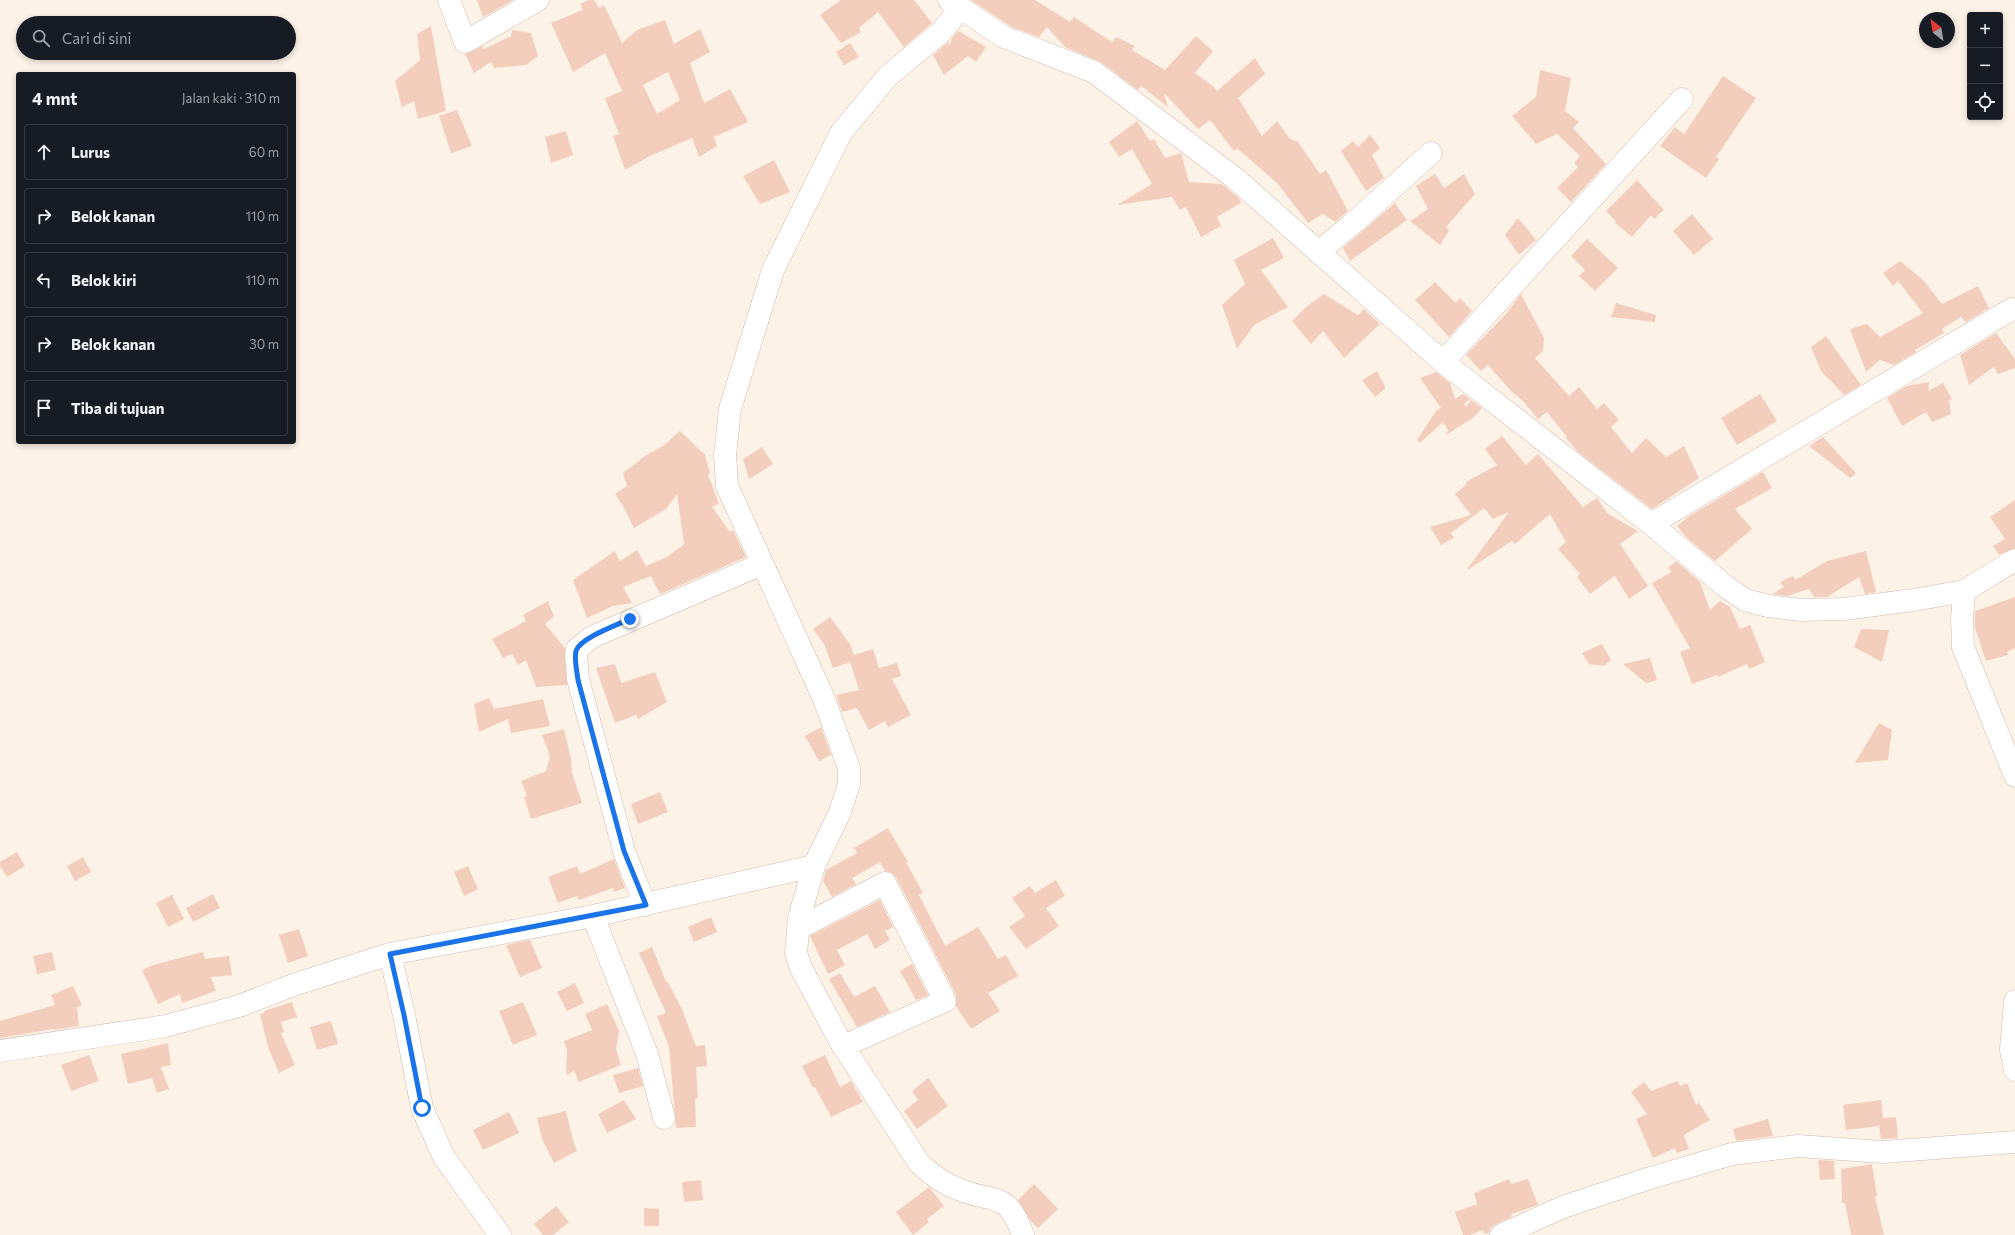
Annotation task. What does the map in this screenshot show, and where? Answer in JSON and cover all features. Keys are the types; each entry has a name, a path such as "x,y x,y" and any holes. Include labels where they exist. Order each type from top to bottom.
{"street":[{"path":"449,0 465,42 538,0"},
{"path":"1023,1235 1013,1212 1005,1204 994,1198 963,1191 943,1182 919,1163 844,1046 801,968 796,953 800,918 814,866 840,812 849,784 849,768 824,699 727,486 725,455 730,409 773,270 841,132 888,76 941,32 954,4 1004,37 1094,72 1236,179 1443,362 1651,524 1745,600 1768,606 1801,610 1843,609 1914,600 1964,591 2015,560"},
{"path":"1443,362 1682,100"},
{"path":"1318,252 1350,226 1431,153"},
{"path":"1651,524 2012,309"},
{"path":"646,905 624,851 578,680 577,649 592,637 623,622 762,564"},
{"path":"1964,591 1962,619 1963,647 2015,776"},
{"path":"0,1051 166,1026 239,1006 296,984 390,954 646,905 814,866"},
{"path":"798,928 885,883 945,1001 844,1046"},
{"path":"593,916 647,1054 664,1118"},
{"path":"390,954 404,1015 422,1108 444,1157 500,1235"},
{"path":"2015,1001 2011,1050 2015,1070"},
{"path":"1501,1235 1564,1208 1647,1179 1732,1154 1798,1146 1883,1152 2015,1142"}],"building":[{"path":"477,0 513,0 483,17"},
{"path":"589,0 594,0 599,8 604,5 622,43 637,30 665,20 674,44 700,29 710,52 690,63 704,103 730,89 748,122 714,137 717,146 699,157 692,138 650,156 625,170 613,136 619,134 605,98 622,91 605,53 573,72 551,23 583,10 580,4","holes":["668,72 680,100 657,114 643,85"]},
{"path":"841,0 914,0 932,23 904,47 878,12 859,28 861,32 841,43 820,15"},
{"path":"971,0 1035,0 1070,22 1074,17 1112,42 1116,37 1135,46 1132,50 1165,70 1196,36 1213,51 1195,73 1217,91 1255,58 1265,74 1238,98 1262,136 1277,121 1290,139 1298,142 1320,174 1326,170 1348,211 1335,222 1323,214 1308,223 1277,183 1237,148 1234,151 1210,120 1198,129 1164,93 1168,107 1141,86 1138,90 1101,62 1065,47 1047,27 1039,37 1012,27"},
{"path":"431,26 446,111 418,119 414,101 402,107 395,81 420,60 417,34"},
{"path":"512,30 531,33 538,56 526,65 494,68 491,62 474,73 465,54 483,46 484,49 511,36"},
{"path":"958,31 986,47 976,62 968,56 944,75 933,55 948,42 950,45 952,38"},
{"path":"850,43 859,57 844,65 836,52"},
{"path":"1540,70 1571,78 1565,111 1579,122 1573,128 1606,164 1571,202 1557,188 1578,167 1574,163 1580,156 1557,134 1536,144 1512,116 1536,97"},
{"path":"1723,76 1756,98 1716,157 1719,159 1706,178 1660,146 1675,127 1684,134"},
{"path":"457,110 472,146 451,153 439,116"},
{"path":"1137,121 1150,141 1154,139 1165,158 1181,153 1189,182 1222,184 1239,198 1241,203 1217,217 1221,226 1201,237 1186,207 1180,210 1172,197 1117,205 1152,184 1132,149 1119,157 1109,142"},
{"path":"566,131 573,155 551,163 545,137"},
{"path":"1370,135 1380,148 1372,155 1384,178 1366,191 1341,151 1353,141 1358,147"},
{"path":"774,160 790,192 760,204 743,176"},
{"path":"1435,174 1444,188 1464,174 1475,194 1446,227 1449,231 1440,245 1410,221 1428,209 1416,186"},
{"path":"1637,180 1664,210 1654,219 1651,215 1632,237 1615,223 1616,221 1606,211"},
{"path":"1395,203 1407,220 1350,261 1343,248"},
{"path":"1692,214 1713,239 1694,255 1673,231"},
{"path":"1518,218 1536,240 1519,255 1505,235"},
{"path":"1273,238 1284,258 1261,270 1288,307 1254,325 1237,349 1222,305 1245,284 1234,260"},
{"path":"1587,239 1618,268 1595,291 1579,276 1585,270 1571,256"},
{"path":"1900,261 1923,280 1942,304 1978,286 1989,308 1966,322 1961,317 1942,329 1944,333 1915,350 1916,352 1894,365 1880,360 1866,372 1850,329 1867,324 1880,337 1923,313 1898,281 1893,286 1883,273"},
{"path":"1435,282 1456,303 1460,298 1472,311 1449,337 1415,300"},
{"path":"1324,294 1358,315 1364,309 1380,324 1344,358 1323,331 1311,344 1292,321 1306,307"},
{"path":"1521,294 1544,338 1543,351 1535,358 1569,396 1579,387 1597,409 1604,403 1619,420 1611,427 1632,453 1646,438 1666,457 1684,446 1699,478 1652,509 1578,452 1547,412 1538,419 1523,401 1512,392 1488,365 1481,371 1466,355 1505,315"},
{"path":"1616,303 1656,315 1655,322 1611,317"},
{"path":"1996,333 2015,359 2015,368 1998,374 1994,367 1969,385 1960,355"},
{"path":"1826,336 1861,385 1844,395 1821,371 1811,347"},
{"path":"1377,371 1386,388 1375,397 1362,380"},
{"path":"1436,372 1450,383 1455,399 1463,394 1470,399 1464,404 1466,407 1471,400 1482,408 1473,418 1446,435 1448,430 1443,422 1420,443 1417,440 1436,411 1441,408 1420,378"},
{"path":"1929,382 1928,391 1943,383 1952,399 1949,400 1951,414 1932,422 1926,412 1902,426 1887,398 1907,386"},
{"path":"1760,394 1777,421 1737,445 1721,418"},
{"path":"680,431 705,455 710,473 708,475 719,503 712,507 730,532 733,530 746,557 660,594 651,576 623,587 632,603 613,606 587,618 573,580 615,551 620,561 637,550 646,566 667,557 684,544 677,494 666,509 634,528 615,494 627,486 623,473 645,456 663,446"},
{"path":"1502,436 1526,465 1538,454 1583,507 1597,498 1608,514 1638,531 1620,544 1648,586 1629,599 1615,576 1590,594 1577,577 1580,574 1558,549 1566,542 1550,514 1515,544 1512,541 1469,569 1468,568 1509,512 1493,519 1484,508 1451,533 1454,538 1441,545 1430,527 1471,515 1455,494 1467,484 1466,482 1497,465 1485,449"},
{"path":"1823,437 1856,473 1850,478 1809,446"},
{"path":"762,447 773,464 749,479 743,459"},
{"path":"1763,472 1772,488 1735,509 1752,529 1715,561 1688,539 1677,526 1688,517"},
{"path":"2015,500 2015,548 1999,555 1993,546 2005,539 1990,517"},
{"path":"1866,551 1876,592 1865,594 1859,577 1827,597 1814,597 1809,589 1787,596 1772,594 1784,587 1780,582 1793,576 1795,580 1827,561"},
{"path":"1676,561 1700,582 1710,610 1720,601 1730,607 1740,629 1750,625 1765,662 1749,669 1747,664 1718,677 1717,675 1692,684 1680,652 1690,648 1652,583 1672,572 1668,568"},
{"path":"2015,597 2015,648 2007,652 2008,655 1986,661 1975,628 1975,611"},
{"path":"548,601 554,616 545,624 565,648 567,685 536,687 526,660 518,665 512,654 503,658 492,639 526,621 523,615"},
{"path":"830,617 850,644 854,655 873,649 879,668 897,663 901,676 892,679 911,715 888,727 885,721 869,730 857,708 842,712 836,695 859,690 850,662 833,668 824,644 813,629"},
{"path":"1861,629 1889,630 1882,662 1854,647"},
{"path":"1602,644 1611,660 1604,666 1589,664 1582,653"},
{"path":"1650,658 1657,680 1646,683 1623,664"},
{"path":"615,664 621,683 655,672 667,702 638,719 636,715 615,723 596,668"},
{"path":"489,698 494,709 543,699 550,726 511,733 508,719 479,732 474,704"},
{"path":"1879,723 1892,730 1888,760 1855,763"},
{"path":"821,727 831,755 819,761 805,736"},
{"path":"564,729 571,759 572,773 582,803 531,819 524,797 527,796 521,781 546,771 550,756 542,735"},
{"path":"660,792 668,812 638,824 631,804"},
{"path":"888,828 908,862 906,862 923,893 919,895 945,946 978,927 998,959 1006,955 1018,976 988,993 1000,1011 971,1029 956,1006 956,995 896,877 892,873 885,871 880,862 852,878 856,884 832,897 823,881 826,870 857,853 854,848"},
{"path":"17,852 25,866 7,877 0,866 0,862"},
{"path":"83,857 91,872 75,881 67,866"},
{"path":"614,859 625,888 614,892 613,888 579,900 577,896 558,903 548,877 577,866 580,874"},
{"path":"468,866 478,889 464,896 454,872"},
{"path":"1056,880 1065,896 1046,908 1059,926 1026,949 1009,927 1025,916 1012,898 1030,886 1035,893"},
{"path":"213,894 220,908 193,922 186,908"},
{"path":"172,895 184,919 168,927 156,903"},
{"path":"880,900 893,927 885,931 890,940 875,949 867,934 837,950 845,965 828,974 810,936"},
{"path":"711,917 717,932 694,942 688,927"},
{"path":"299,929 308,956 288,963 279,935"},
{"path":"530,940 542,968 520,977 506,945"},
{"path":"652,947 666,982 667,981 681,1007 696,1046 705,1045 707,1066 696,1067 698,1098 695,1098 696,1127 676,1128 669,1047 657,1016 666,1013 639,953"},
{"path":"52,952 56,970 37,974 33,956"},
{"path":"203,952 205,959 229,956 232,975 211,977 216,991 182,1003 180,994 158,1004 142,970 153,965"},
{"path":"912,964 928,995 916,1000 900,971"},
{"path":"840,973 854,997 875,986 890,1012 857,1027 829,979"},
{"path":"575,983 584,1003 567,1011 557,992"},
{"path":"73,986 82,1005 77,1007 79,1026 0,1038 0,1021 55,1005 51,995"},
{"path":"292,1002 297,1017 281,1022 284,1032 281,1033 295,1065 279,1073 268,1047 260,1014 265,1013 264,1011"},
{"path":"523,1002 537,1035 513,1045 499,1011"},
{"path":"607,1004 619,1031 616,1049 621,1065 579,1082 574,1071 566,1075 567,1050 564,1041 592,1030 585,1014"},
{"path":"331,1021 338,1044 317,1050 310,1027"},
{"path":"168,1043 171,1065 161,1067 169,1089 157,1093 152,1078 128,1084 121,1054"},
{"path":"89,1055 99,1081 71,1091 61,1065"},
{"path":"825,1055 840,1087 851,1081 863,1102 831,1117 815,1087 813,1088 802,1066"},
{"path":"638,1068 643,1086 619,1093 613,1075"},
{"path":"928,1078 948,1106 917,1129 904,1111 918,1100 912,1091"},
{"path":"1677,1081 1680,1086 1687,1083 1696,1105 1699,1103 1710,1120 1684,1135 1689,1149 1677,1153 1675,1148 1653,1158 1636,1119 1647,1114 1631,1092 1644,1082 1651,1091"},
{"path":"624,1100 636,1119 607,1133 598,1114"},
{"path":"1881,1100 1883,1118 1896,1117 1898,1138 1881,1139 1879,1126 1846,1130 1843,1105"},
{"path":"566,1111 577,1151 554,1163 542,1139 537,1118"},
{"path":"509,1112 519,1133 483,1150 473,1130"},
{"path":"1768,1119 1773,1136 1736,1141 1733,1129"},
{"path":"1818,1160 1834,1161 1835,1179 1820,1180"},
{"path":"1872,1164 1877,1196 1875,1197 1884,1235 1851,1235 1845,1203 1842,1203 1841,1169"},
{"path":"1509,1179 1511,1184 1528,1179 1538,1205 1512,1214 1511,1217 1491,1227 1489,1233 1484,1234 1483,1230 1470,1235 1463,1235 1455,1212 1477,1204 1474,1193"},
{"path":"701,1180 703,1200 684,1202 682,1182"},
{"path":"1034,1184 1058,1209 1038,1228 1031,1221 1018,1200"},
{"path":"929,1187 944,1206 927,1219 929,1222 913,1235 896,1212"},
{"path":"556,1206 569,1222 553,1235 543,1235 534,1224"},
{"path":"644,1208 659,1209 659,1226 644,1226"}],"route":[{"path":"422,1108 404,1015 390,954 646,905 624,851 578,680 576,654 577,649 582,643 630,619"}]}
